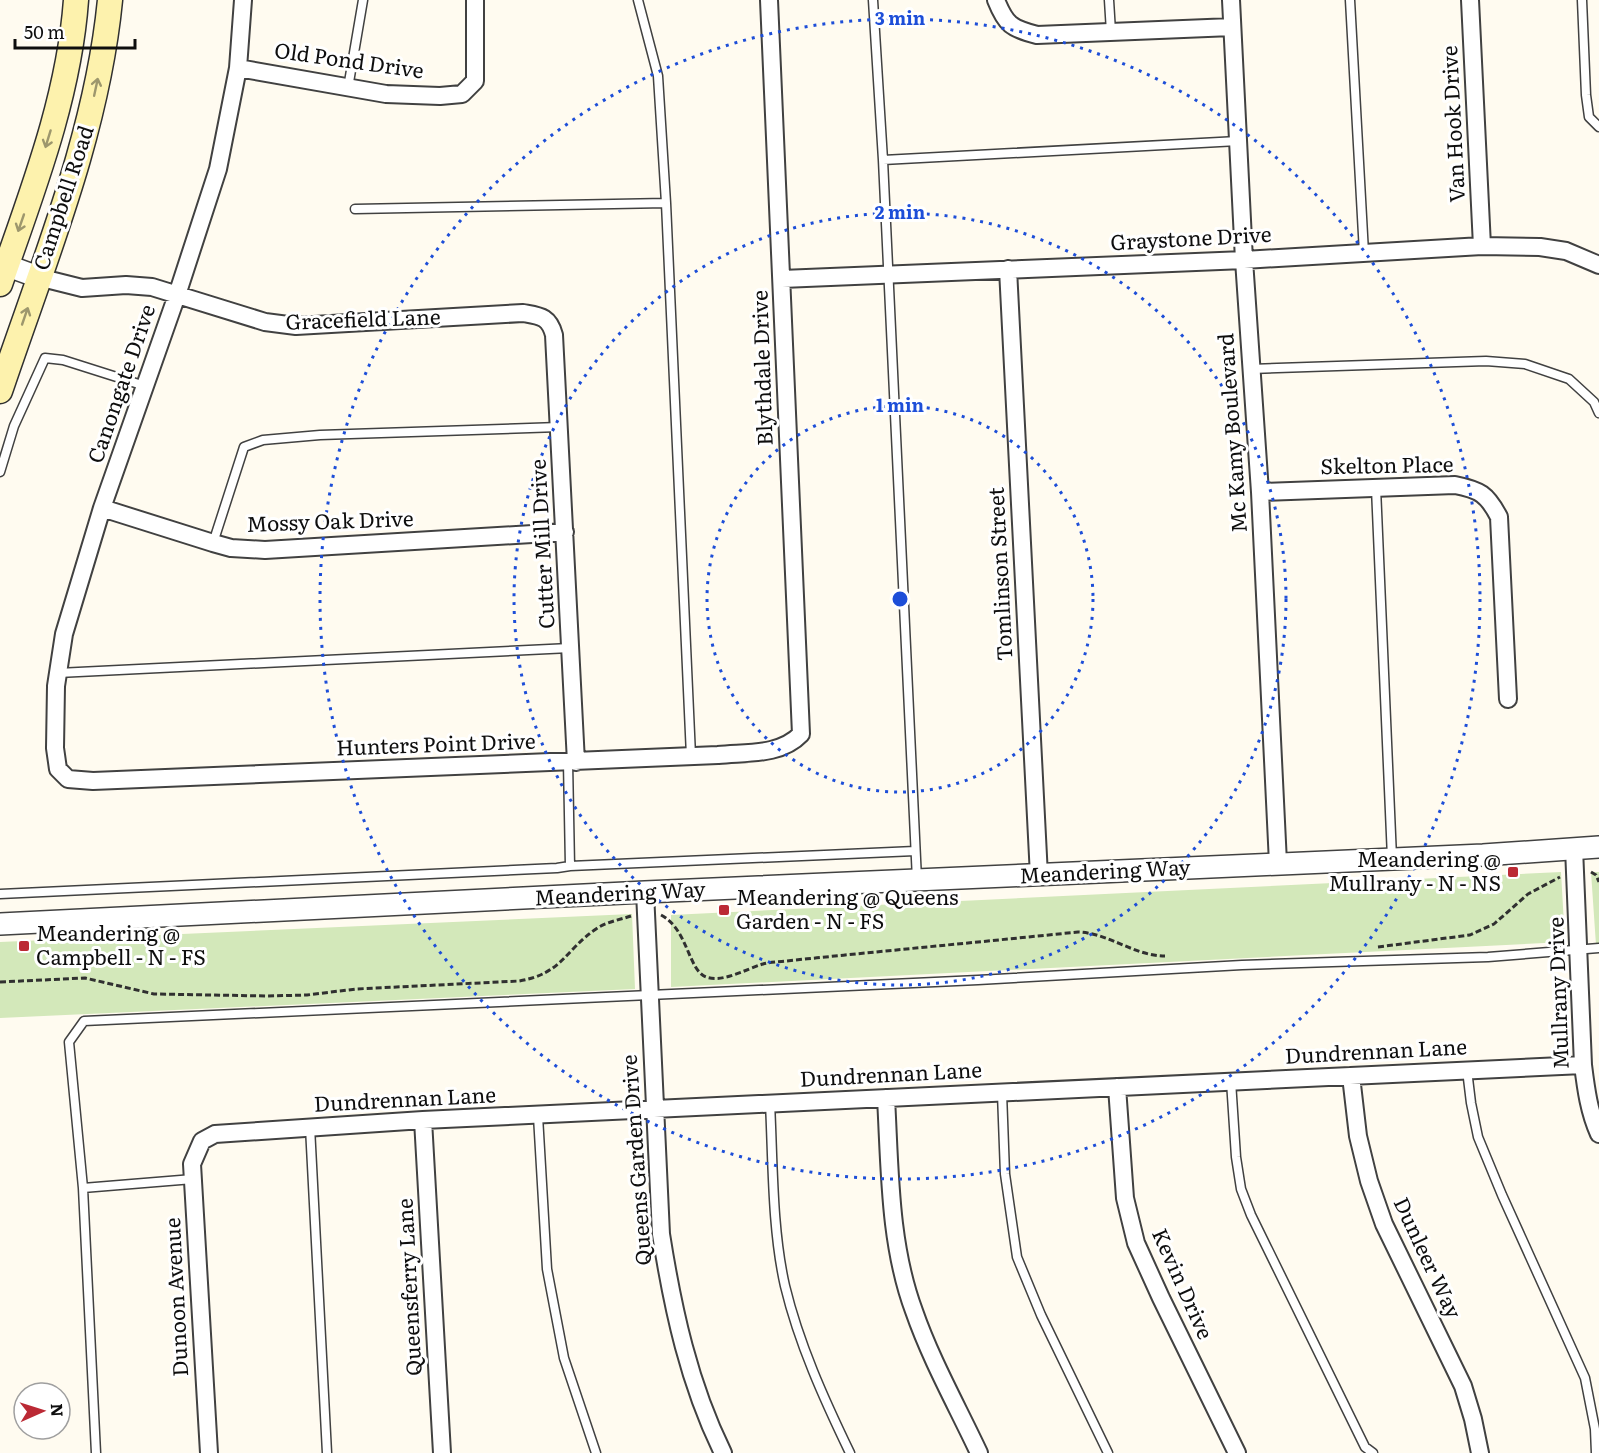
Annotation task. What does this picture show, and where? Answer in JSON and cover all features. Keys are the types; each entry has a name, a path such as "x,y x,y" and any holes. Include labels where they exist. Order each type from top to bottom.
{"main road":[{"name":"Campbell Road","path":"2,271 51,131 66,72 76,0"},
{"name":"Campbell Road","path":"0,391 82,146 97,87 110,0"}],"street":[{"name":"Canongate Drive","path":"68,779 58,769 55,748 58,673 64,634 102,508 177,295 218,169 238,68 243,0"},
{"name":"Old Pond Drive","path":"238,68 386,94 440,96 462,94 476,81 475,0"},
{"name":"Blythdale Drive","path":"769,0 801,734"},
{"path":"996,0 1003,16 1015,29 1037,35 1232,27"},
{"name":"Mc Kamy Boulevard","path":"1231,0 1244,260 1260,492 1278,863"},
{"name":"Van Hook Drive","path":"1470,0 1482,246"},
{"name":"Graystone Drive","path":"782,279 1244,260 1482,246 1540,247 1566,251 1585,257 1599,265"},
{"name":"Tomlinson Street","path":"1008,270 1039,876"},
{"name":"Gracefield Lane","path":"2,271 82,288 152,287 265,322 296,326 523,313 542,317 552,324"},
{"name":"Cutter Mill Drive","path":"552,324 565,532 572,762"},
{"name":"Skelton Place","path":"1260,492 1455,485 1478,490 1491,502 1499,517 1508,699"},
{"name":"Mossy Oak Drive","path":"102,508 231,548 265,550 565,532"},
{"name":"Hunters Point Drive","path":"68,779 93,781 691,756 766,751 793,742 801,734"},
{"name":"Meandering Way","path":"0,924 645,892 1039,876 1599,847"},
{"name":"Mullrany Drive","path":"1574,848 1583,1065 1593,1122 1599,1134"},
{"name":"Queens Garden Drive","path":"645,892 661,1234 669,1286 690,1370 709,1425 723,1453"},
{"name":"Dundrennan Lane","path":"202,1141 215,1134 231,1132 423,1120 1583,1065"},
{"name":"Dunleer Way","path":"1351,1076 1358,1136 1369,1181 1384,1224 1463,1386 1473,1419 1479,1453"},
{"name":"Kevin Drive","path":"1117,1087 1125,1198 1136,1243 1238,1453"},
{"path":"886,1098 893,1219 913,1310 933,1359 979,1453"},
{"name":"Queensferry Lane","path":"423,1120 442,1453"},
{"name":"Dunoon Avenue","path":"202,1141 192,1164 209,1453"}],"lane":[{"path":"348,88 363,0"},
{"path":"638,0 658,76 666,203 691,756"},
{"path":"873,0 883,160 917,881"},
{"path":"1109,0 1111,32"},
{"path":"1350,0 1364,253"},
{"path":"1582,0 1589,117 1599,127"},
{"path":"883,160 1238,141"},
{"path":"355,208 666,203"},
{"path":"0,472 14,426 45,358 63,360 145,386"},
{"path":"1251,369 1486,361 1525,364 1569,379 1594,402 1599,413"},
{"path":"213,543 244,447 263,440 320,435 559,428"},
{"path":"1376,488 1392,859"},
{"path":"58,673 570,648"},
{"path":"570,866 572,762"},
{"path":"0,894 915,851"},
{"path":"96,1453 83,1188 69,1042 84,1021 978,981 1242,965 1488,957 1599,948"},
{"path":"1467,1070 1478,1137 1585,1378 1595,1429 1596,1453"},
{"path":"1231,1081 1236,1157 1241,1189 1247,1207 1365,1447 1373,1453"},
{"path":"1002,1093 1005,1174 1017,1257 1041,1315 1108,1453"},
{"path":"770,1103 776,1216 785,1285 802,1342 827,1405 850,1453"},
{"path":"538,1116 547,1269 564,1358 596,1453"},
{"path":"310,1127 327,1453"},
{"path":"83,1188 193,1179"}],"path":[{"path":"1373,947 1470,935 1494,924 1528,894 1554,879 1576,872 1588,870 1596,875 1599,882"},
{"path":"0,982 85,978 154,994 268,996 519,981 536,978 550,971 596,929 609,922 634,916 658,914 675,925 695,967 709,978 725,977 766,963 1078,932 1099,934 1142,952 1168,956"}],"green space":[{"path":"1561,872 1565,942 671,987 671,915"},
{"path":"1591,872 1599,872 1599,945 1596,945"},
{"path":"632,914 635,989 0,1018 0,942"}],"place":[{"name":"Meandering @ Mullrany - N - NS","path":"1513,872"},
{"name":"Meandering @ Queens Garden - N - FS","path":"724,910"},
{"name":"Meandering @ Campbell - N - FS","path":"24,946"}]}
